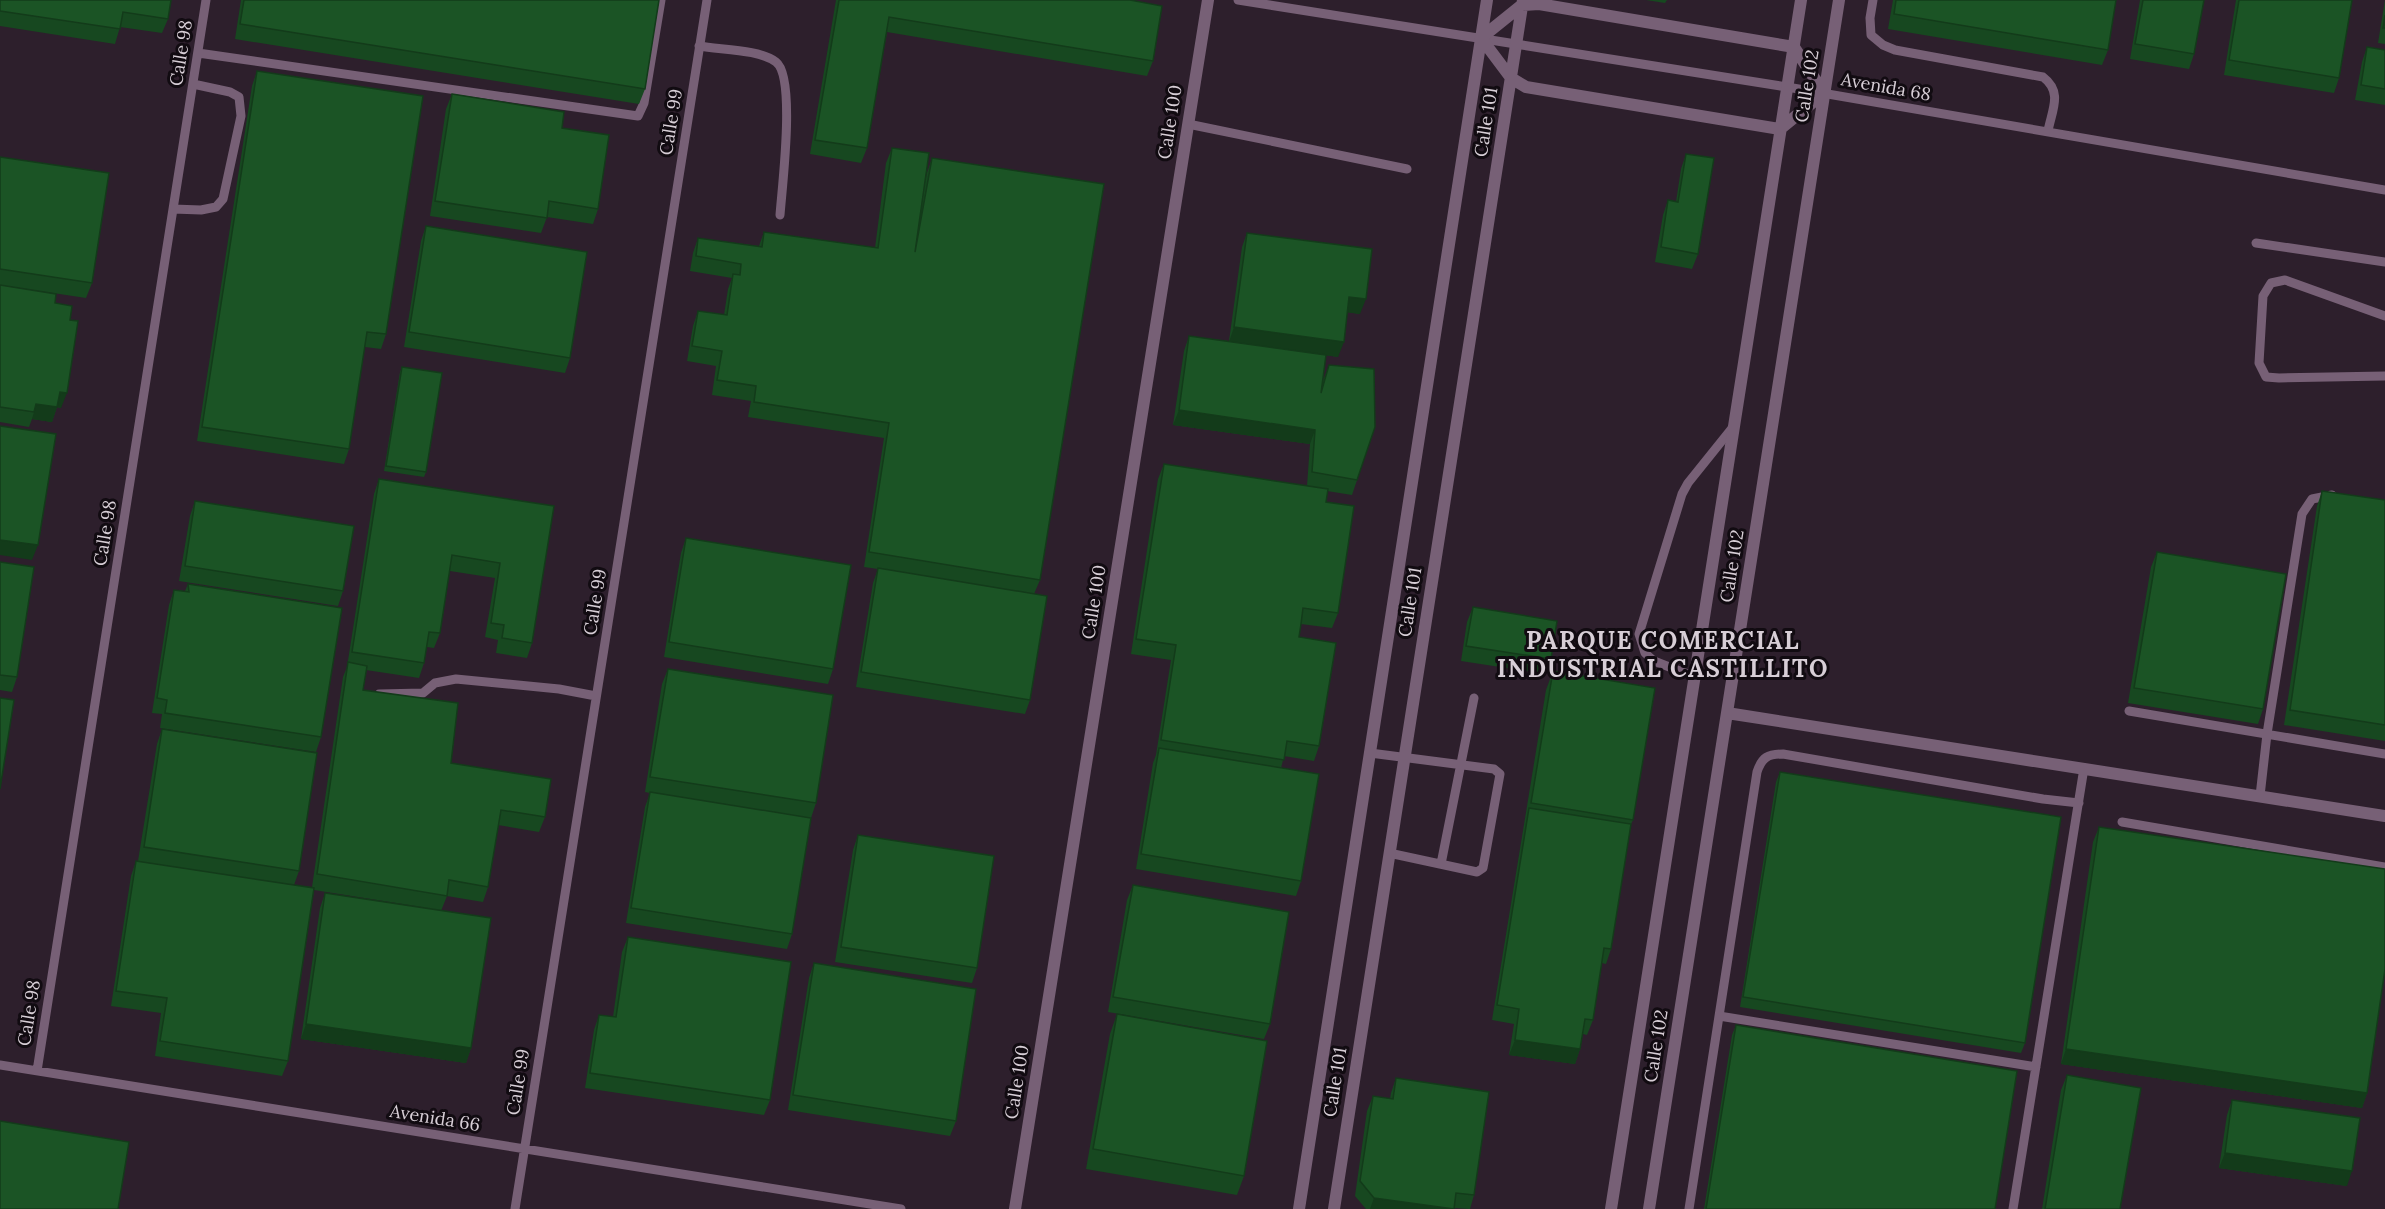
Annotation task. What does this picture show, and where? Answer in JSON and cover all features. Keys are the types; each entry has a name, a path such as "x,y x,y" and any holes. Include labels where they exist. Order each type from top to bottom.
{"street":[{"name":"Calle 100","path":"1015,1209 1208,0"},
{"name":"Calle 101","path":"1299,1209 1487,0"},
{"name":"Calle 102","path":"1611,1209 1801,0"},
{"name":"Calle 102","path":"1648,1209 1839,0"},
{"name":"Calle 101","path":"1334,1209 1522,3"},
{"path":"1522,3 1794,47 1824,93 1780,129 1526,87 1511,78 1481,38 1522,3"},
{"path":"1727,712 2385,816"}],"lane":[{"name":"Calle 98","path":"37,1071 206,0"},
{"path":"198,52 639,116 644,103 661,0"},
{"name":"Calle 99","path":"515,1209 707,0"},
{"name":"Avenida 68","path":"1238,0 1824,93 2385,190"},
{"path":"1873,0 1870,18 1871,35 1883,45 1895,50 2043,77 2053,84 2056,93 2048,131"},
{"path":"699,46 763,55 777,63 784,73 788,97 780,215"},
{"path":"173,209 201,210 216,207 223,199 240,116 239,97 230,92 193,84"},
{"path":"1188,124 1407,169"},
{"path":"2256,243 2385,262"},
{"path":"2385,316 2285,280 2271,283 2263,296 2259,363 2266,376 2279,378 2385,376"},
{"path":"1695,677 1654,661 1645,653 1639,634 1682,494 1688,483 1734,425"},
{"path":"2260,796 2267,734 2302,514 2312,499 2331,495 2342,496"},
{"path":"374,694 423,693 435,683 456,680 559,689 596,696"},
{"path":"1441,864 1474,698"},
{"path":"2129,711 2385,754"},
{"path":"1370,753 1494,769 1500,774 1483,868 1477,872 1389,853"},
{"path":"1689,1209 1756,772 1761,761 1770,754 1783,754 2043,799 2079,803"},
{"path":"2013,1209 2084,768"},
{"path":"2122,822 2385,867"},
{"path":"1719,1016 2036,1067"},
{"name":"Avenida 66","path":"0,1065 901,1209"}],"building":[{"path":"0,0 171,0 168,19 123,12 120,29 0,11"},
{"path":"244,0 659,0 645,89 240,24"},
{"path":"839,0 1130,0 1162,6 1153,61 889,17 867,148 815,140"},
{"path":"1896,0 2116,0 2108,50 1894,14"},
{"path":"2143,0 2204,0 2194,54 2135,44"},
{"path":"2239,0 2352,0 2339,78 2229,60"},
{"path":"2367,47 2385,50 2385,89 2361,85"},
{"path":"257,71 423,96 386,334 367,332 349,449 202,427"},
{"path":"452,94 564,112 562,128 609,135 598,209 549,201 547,218 435,201"},
{"path":"892,148 929,153 915,252 932,158 1104,184 1040,580 869,552 889,423 754,402 756,386 717,380 722,351 692,346 698,311 727,315 733,274 740,275 741,264 696,256 698,238 762,247 764,232 878,248"},
{"path":"1686,154 1714,158 1698,254 1661,247 1668,200 1678,202"},
{"path":"0,157 109,173 92,283 0,269"},
{"path":"426,226 587,252 570,358 409,332"},
{"path":"1247,233 1372,249 1366,299 1349,297 1344,342 1234,327"},
{"path":"0,285 56,294 55,303 72,306 70,320 78,321 67,393 60,392 57,407 36,404 34,412 0,407"},
{"path":"1189,336 1326,355 1321,393 1329,365 1374,369 1375,427 1357,480 1312,472 1315,430 1179,410"},
{"path":"402,367 442,373 426,472 386,466"},
{"path":"0,426 56,434 38,545 0,540"},
{"path":"1164,464 1328,489 1326,502 1354,506 1338,613 1303,608 1299,637 1336,643 1319,746 1287,741 1284,760 1161,740 1176,645 1136,639"},
{"path":"379,479 554,506 532,643 502,638 504,625 491,623 500,563 452,555 440,633 429,632 424,663 352,652"},
{"path":"2322,491 2385,500 2385,725 2290,710"},
{"path":"195,501 354,526 343,591 185,566"},
{"path":"686,538 851,565 833,669 669,642"},
{"path":"2157,552 2286,574 2263,709 2134,688"},
{"path":"0,562 34,567 17,677 0,675"},
{"path":"878,568 1047,596 1030,700 861,672"},
{"path":"188,584 342,608 321,737 165,713 167,700 157,698 174,590 189,592"},
{"path":"1473,607 1557,621 1551,659 1466,646"},
{"path":"348,662 367,666 363,690 458,703 451,763 551,779 545,817 501,810 488,887 449,880 447,896 317,874"},
{"path":"668,669 833,695 816,803 650,777"},
{"path":"1553,671 1655,688 1633,820 1531,803"},
{"path":"0,698 14,700 0,789"},
{"path":"162,729 317,753 299,871 144,847"},
{"path":"1159,748 1319,774 1301,881 1141,854"},
{"path":"1780,772 2061,817 2025,1043 1743,997"},
{"path":"650,792 811,818 792,934 631,908"},
{"path":"1529,808 1631,824 1611,949 1604,948 1593,1020 1585,1019 1580,1049 1515,1040 1519,1009 1497,1005"},
{"path":"2099,827 2385,869 2385,969 2367,1093 2066,1049"},
{"path":"858,835 994,856 977,968 841,947"},
{"path":"136,861 314,888 288,1061 160,1041 167,998 116,991"},
{"path":"1133,885 1289,912 1270,1024 1113,997"},
{"path":"325,893 491,918 471,1048 306,1024"},
{"path":"628,937 791,962 770,1100 590,1073 599,1015 616,1017"},
{"path":"814,963 976,989 956,1121 793,1095"},
{"path":"1117,1014 1267,1041 1244,1176 1093,1149"},
{"path":"1736,1025 2017,1071 1995,1209 1706,1209"},
{"path":"2067,1075 2141,1088 2120,1209 2045,1209"},
{"path":"1396,1078 1489,1092 1474,1195 1456,1193 1454,1209 1374,1198 1360,1181 1373,1096 1393,1099"},
{"path":"2232,1100 2360,1118 2352,1171 2225,1153"},
{"path":"0,1121 129,1142 118,1209 0,1209"}],"district":[{"name":"PARQUE COMERCIAL INDUSTRIAL CASTILLITO","path":"1663,655"}]}
